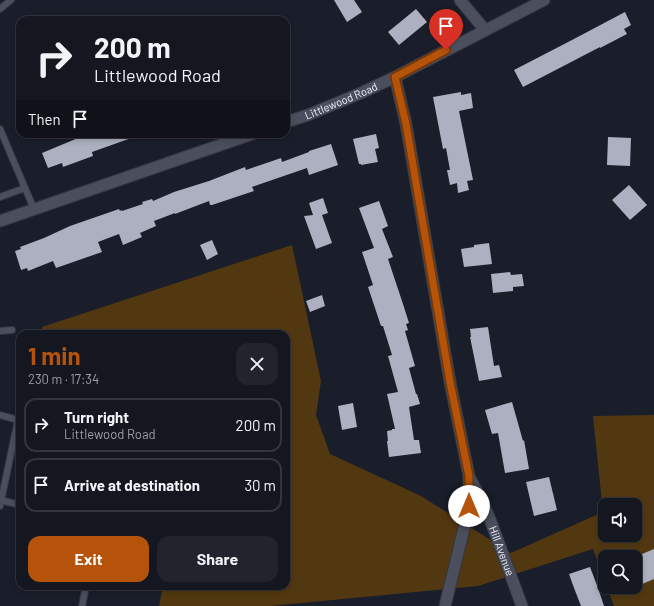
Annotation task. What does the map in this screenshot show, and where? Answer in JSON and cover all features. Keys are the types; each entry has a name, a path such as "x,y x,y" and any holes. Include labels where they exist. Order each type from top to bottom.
{"street":[{"path":"460,0 485,30"},
{"name":"Littlewood Road","path":"290,121 361,93 395,77 544,0"},
{"path":"395,77 406,124 450,382 469,476 469,506 445,606"},
{"path":"0,221 240,138"},
{"name":"Hill Avenue","path":"469,476 481,498 491,522 522,606"}],"lane":[{"path":"0,9 11,0"},
{"path":"0,129 34,209"},
{"path":"0,197 25,188"},
{"path":"0,331 12,330"},
{"path":"0,415 16,419"},
{"path":"16,433 0,502 16,504"},
{"path":"82,606 85,590"}],"shaded area":[{"path":"292,245 321,381 316,415 330,454 421,496 511,553 598,514 598,542 642,542 642,498 602,498 593,416 654,415 654,606 614,606 610,594 642,594 642,550 598,550 598,562 593,549 478,586 270,606 159,606 162,590 290,590 290,330 42,330 42,327"}],"building":[{"path":"334,0 354,0 362,12 347,22"},
{"path":"416,9 427,22 399,45 388,32"},
{"path":"625,12 631,25 624,29 627,34 523,87 514,70"},
{"path":"461,92 461,95 471,93 473,108 459,111 473,180 467,181 469,190 458,193 457,183 450,185 447,170 450,170 446,148 443,149 433,97"},
{"path":"376,134 379,148 375,149 378,162 361,165 359,164 353,139"},
{"path":"608,137 631,138 630,166 607,165"},
{"path":"78,138 131,138 92,152 93,156 63,167 62,163 48,168 42,153"},
{"path":"331,144 338,165 309,175 307,168 252,187 254,191 212,205 210,205 209,201 175,213 154,221 156,226 140,233 142,237 123,245 119,234 98,242 102,252 56,268 53,261 28,271 27,268 21,270 15,251 21,249 20,247 70,226 119,209 122,211 143,204 142,202 152,199 153,201 245,167 246,170 281,158 282,162"},
{"path":"629,185 647,205 630,220 612,200"},
{"path":"323,198 328,213 322,215 332,243 316,249 304,216 313,215 309,203"},
{"path":"379,201 388,226 382,229 393,257 388,259 409,323 406,324 408,330 405,331 415,366 409,368 420,404 409,407 414,440 419,440 421,453 389,457 387,431 395,429 387,394 398,392 388,356 392,355 368,287 373,285 362,252 374,248 359,208"},
{"path":"212,240 218,254 207,260 200,245"},
{"path":"489,243 492,264 464,267 461,249"},
{"path":"510,272 511,275 522,274 524,286 513,287 513,291 493,293 491,274"},
{"path":"322,295 325,306 310,312 306,301"},
{"path":"488,327 494,366 499,365 502,377 479,381 470,337 470,329"},
{"path":"512,402 523,441 524,440 529,469 505,473 498,433 492,434 485,410"},
{"path":"353,403 357,427 342,430 338,406"},
{"path":"549,477 557,510 534,516 526,482"},
{"path":"654,549 654,579 642,584 642,554"},
{"path":"590,567 598,588 598,594 600,594 604,606 581,606 569,574"}],"route":[{"path":"446,50 395,77 406,124 450,382 469,476 469,506"}]}
